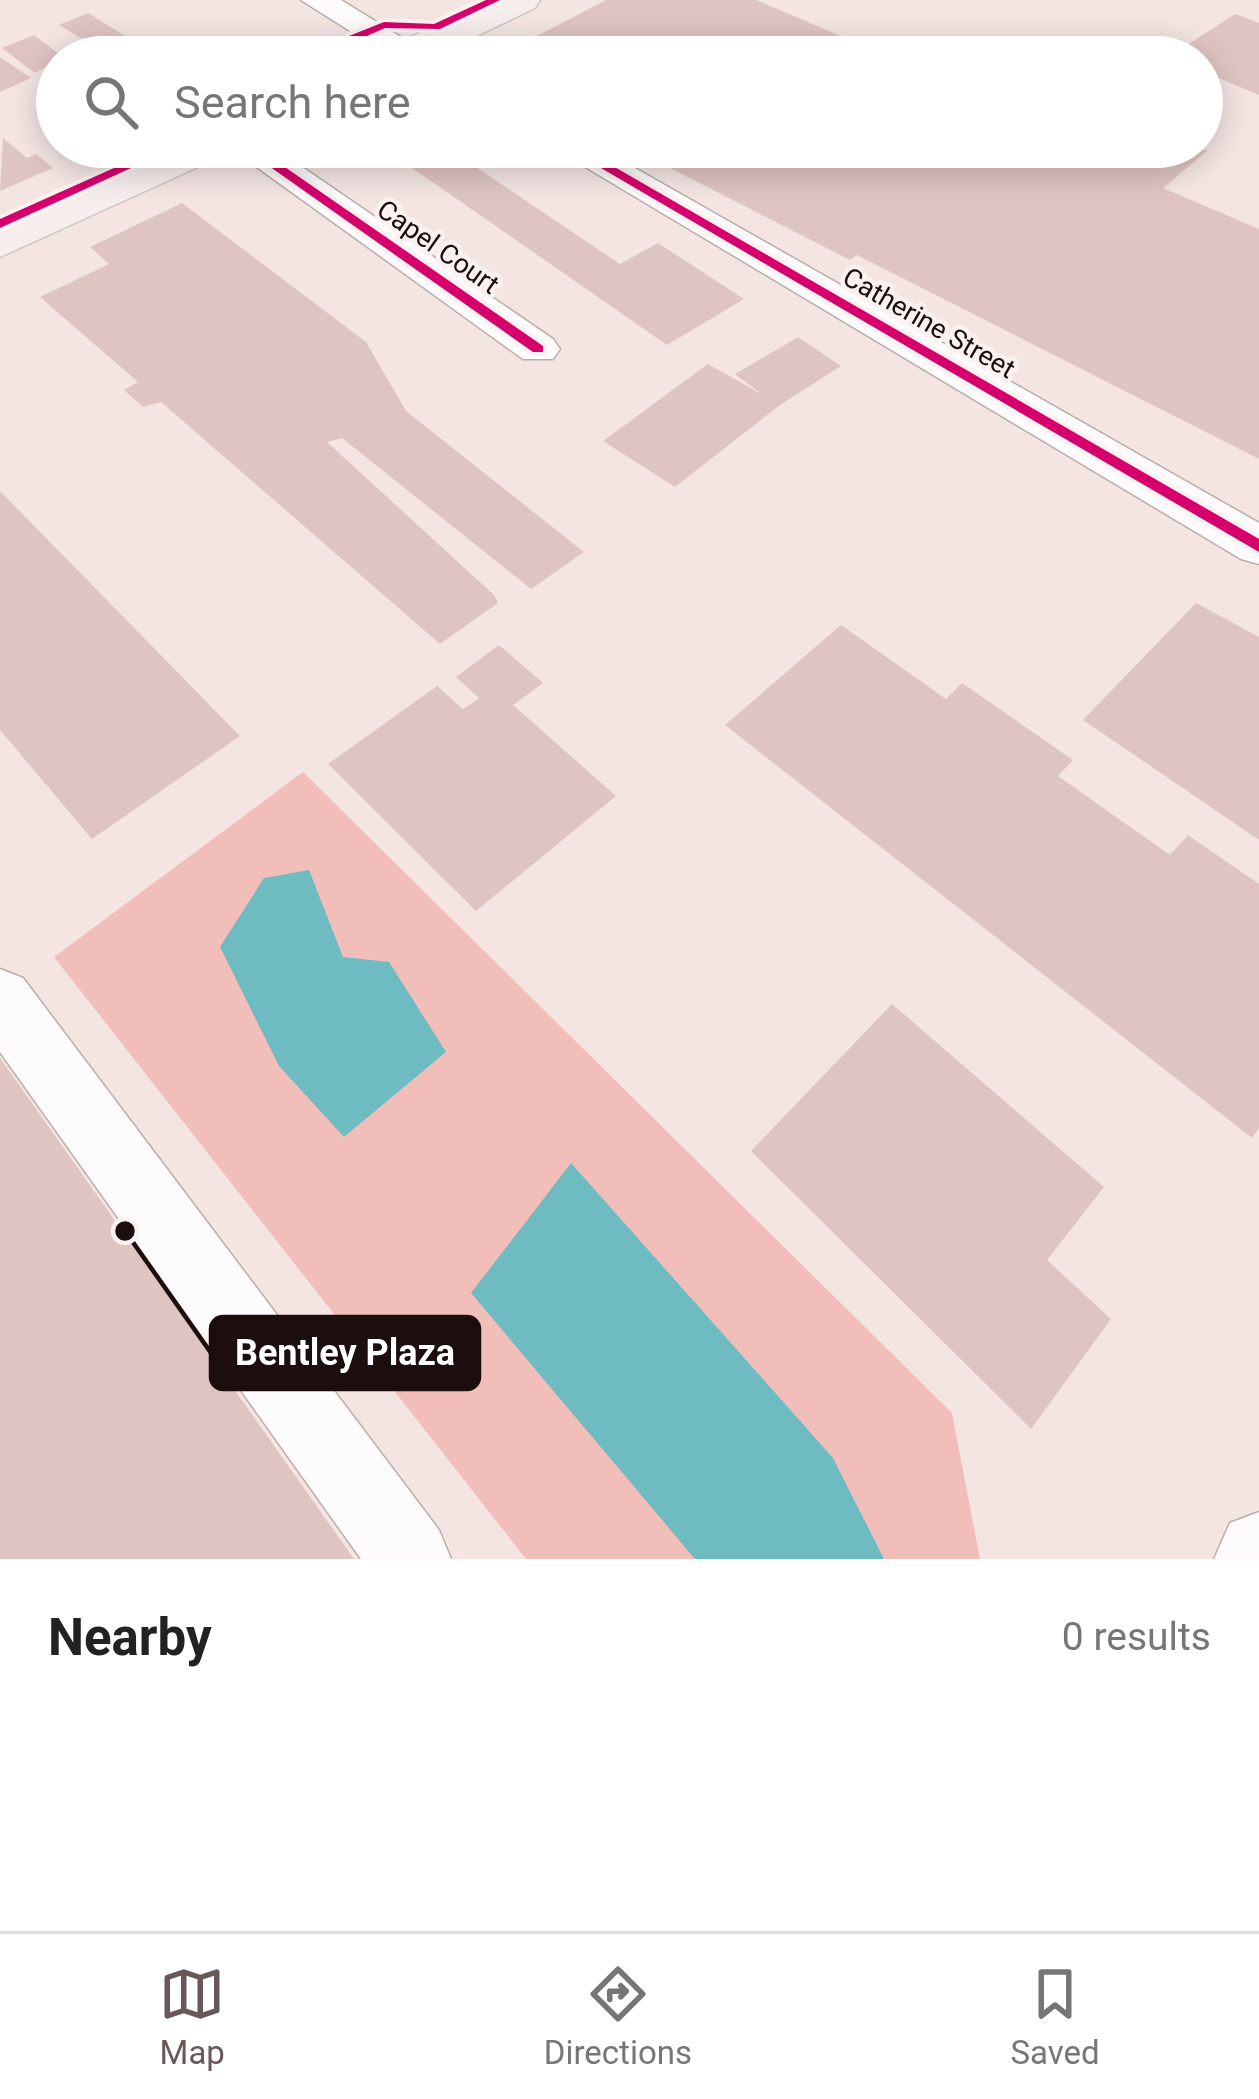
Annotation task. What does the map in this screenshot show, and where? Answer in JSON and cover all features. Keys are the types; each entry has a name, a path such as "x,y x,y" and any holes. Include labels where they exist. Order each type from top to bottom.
{"main road":[{"path":"448,36 521,0"},
{"path":"0,243 162,168"}],"street":[{"path":"317,0 376,36"},
{"name":"Capel Court","path":"278,168 538,349"},
{"name":"Catherine Street","path":"607,168 1259,546"},
{"path":"0,999 410,1559"}],"shaded area":[{"path":"303,772 952,1413 980,1559 526,1559 54,957"}],"water":[{"path":"309,870 343,957 389,962 446,1052 344,1137 279,1066 220,947 264,878"},
{"path":"571,1163 833,1458 884,1559 695,1559 471,1293"}],"building":[{"path":"606,0 756,0 841,36 537,36"},
{"path":"88,13 125,36 77,36 59,25"},
{"path":"1235,14 1259,23 1259,95 1223,80 1223,36 1201,36"},
{"path":"34,35 36,72 35,73 2,48"},
{"path":"0,57 31,78 0,92"},
{"path":"3,138 27,158 36,154 36,168 53,168 0,191"},
{"path":"412,168 477,168 620,264 658,243 744,299 667,345"},
{"path":"670,168 1187,168 1163,188 1259,229 1259,459 857,255 850,260"},
{"path":"182,203 366,342 406,411 584,552 531,589 342,438 327,442 494,595 498,603 440,644 161,402 143,407 124,390 138,382 40,297 109,264 90,247"},
{"path":"798,337 841,366 780,405 675,487 603,441 708,364 763,395 735,374"},
{"path":"0,491 240,736 92,839 0,730"},
{"path":"1196,603 1259,637 1259,840 1083,720"},
{"path":"841,625 946,699 962,683 1073,760 1058,776 1170,855 1188,835 1259,884 1259,1128 1252,1138 725,725"},
{"path":"499,645 543,683 513,705 616,796 476,911 328,764 437,686 463,709 479,698 456,677"},
{"path":"892,1004 1104,1187 1047,1260 1111,1319 1031,1429 751,1151"},
{"path":"0,1058 354,1559 0,1559"}],"cycle path":[{"path":"358,36 384,25 436,27 495,0"},
{"path":"0,224 124,168"},
{"path":"278,168 538,349"},
{"path":"607,168 1259,546"}],"place":[{"name":"Bentley Plaza","path":"125,1231"}]}
